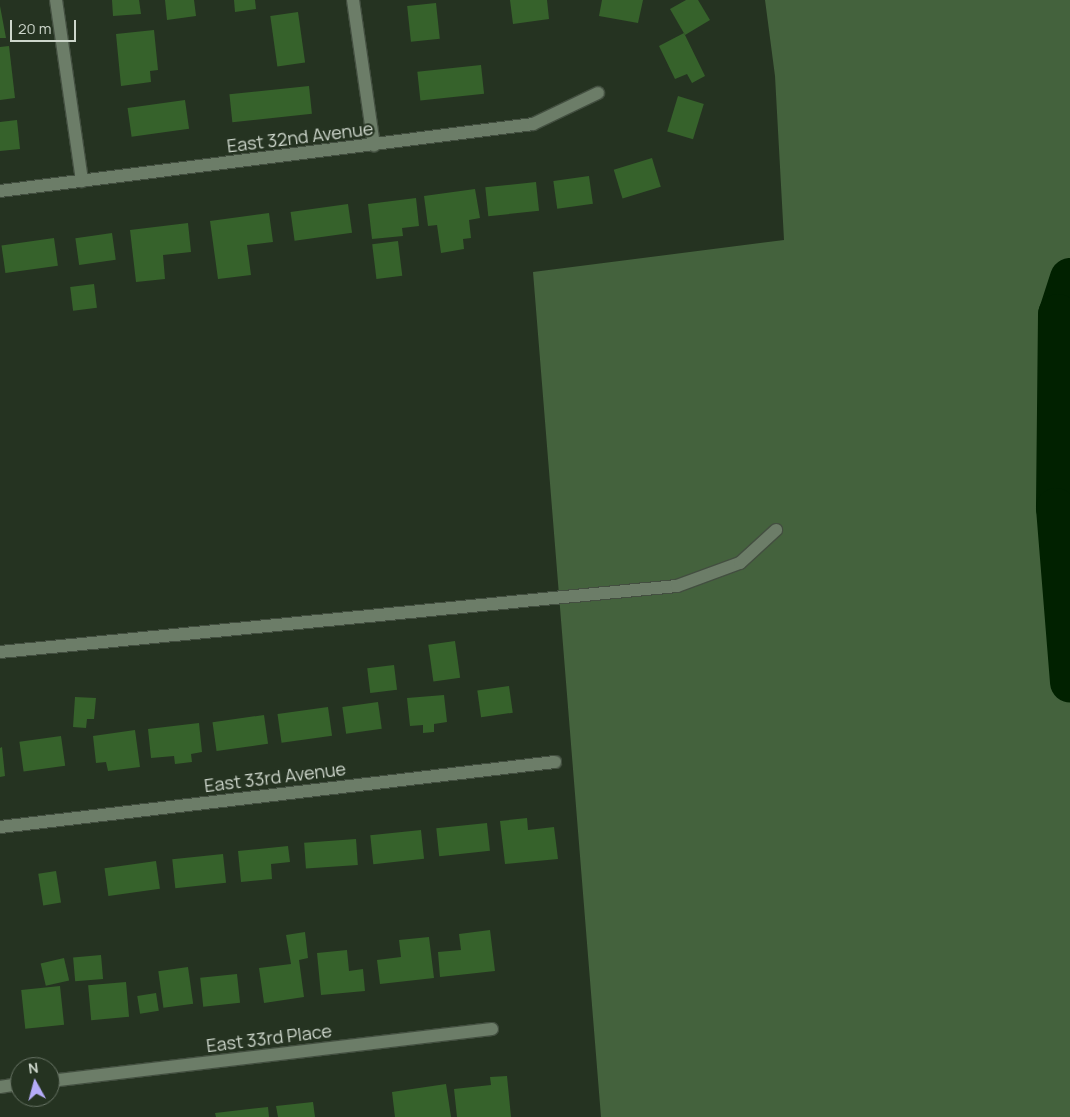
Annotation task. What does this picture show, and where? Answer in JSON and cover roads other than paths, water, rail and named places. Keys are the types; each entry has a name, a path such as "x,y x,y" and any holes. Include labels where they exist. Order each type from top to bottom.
{"street":[{"path":"56,0 82,181"},
{"path":"353,0 374,145"},
{"name":"East 32nd Avenue","path":"0,191 533,124 598,93"},
{"path":"0,652 677,586 740,563 776,530"},
{"name":"East 33rd Avenue","path":"0,827 555,762"},
{"name":"East 33rd Place","path":"60,1080 492,1029"}],"waterway":[{"path":"1070,278 1058,314 1056,508 1070,682"}]}
